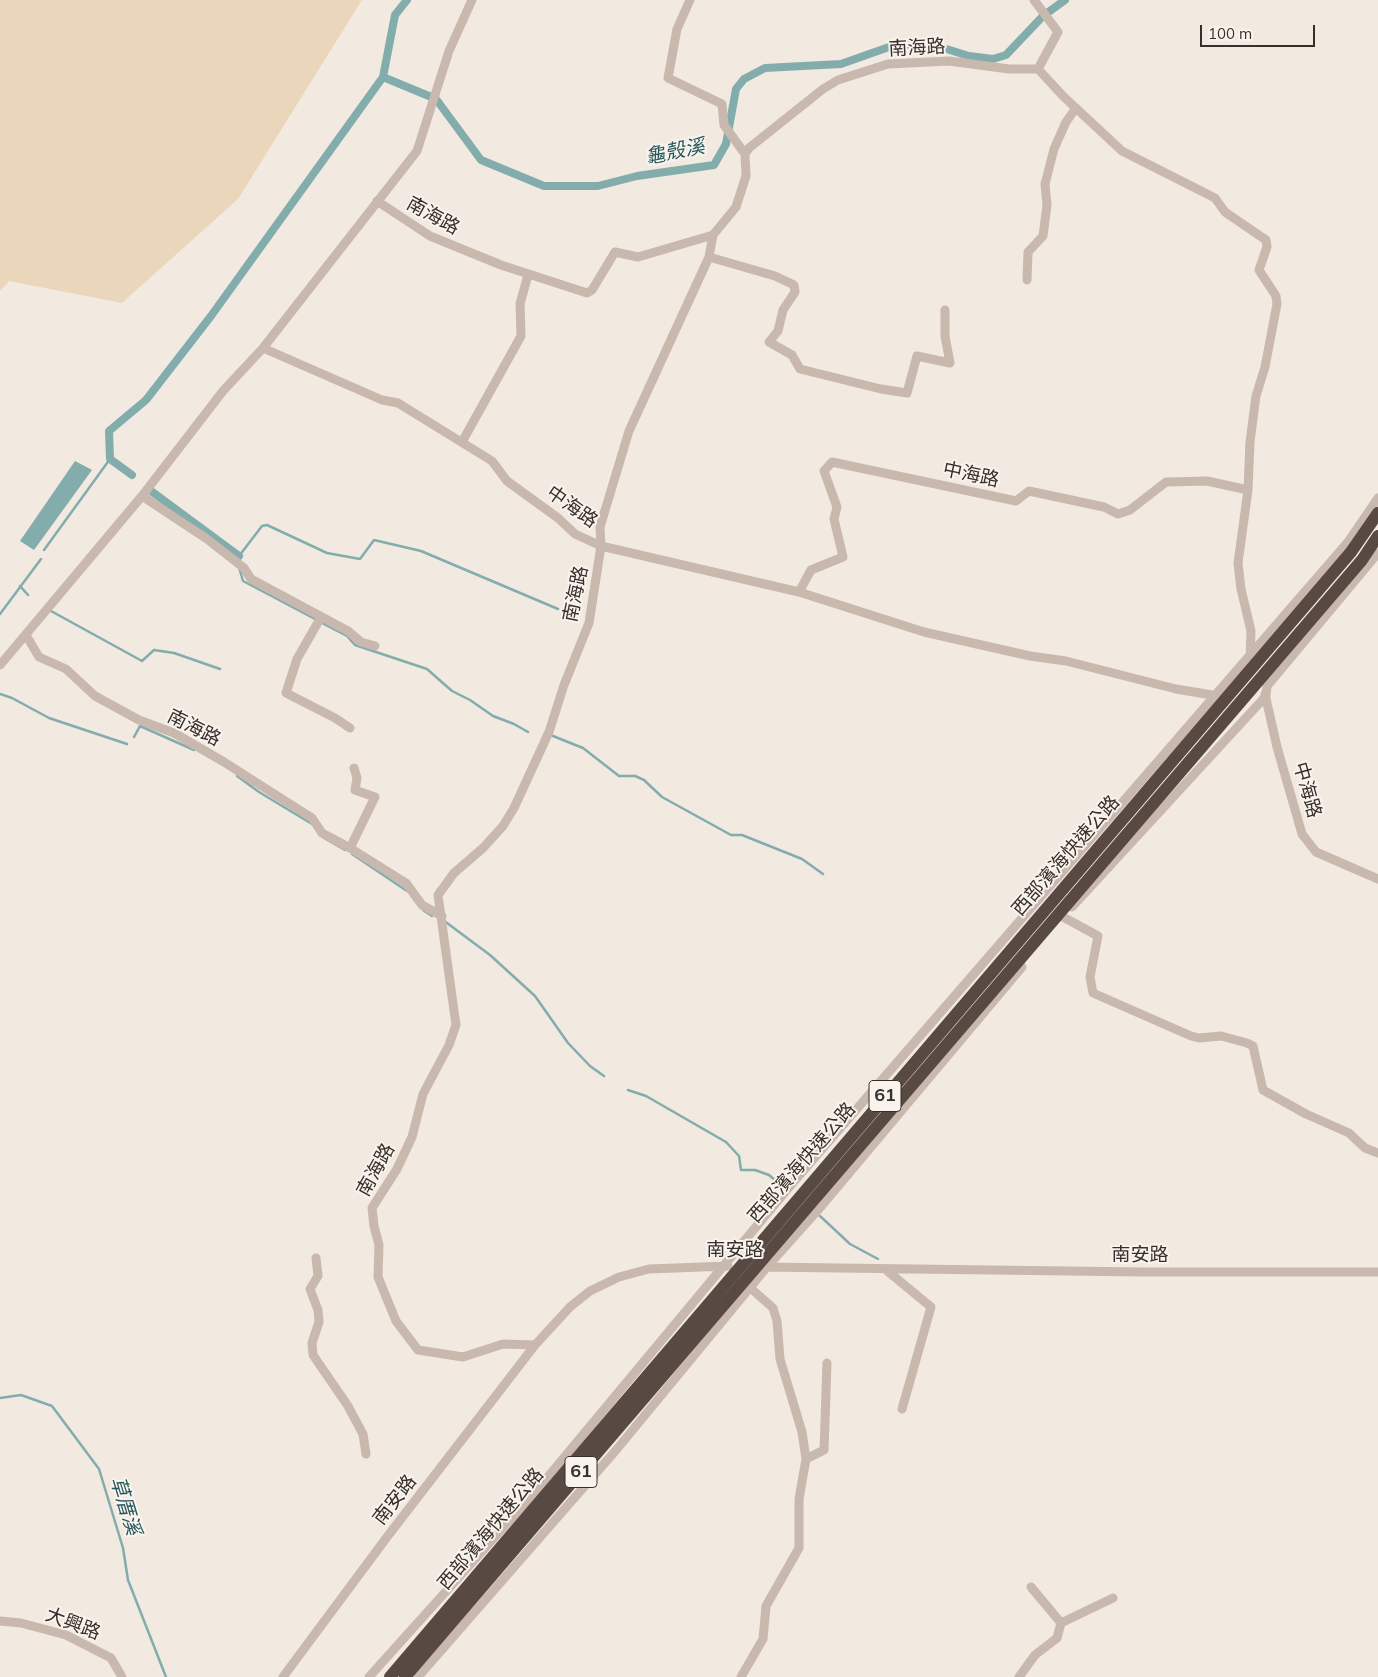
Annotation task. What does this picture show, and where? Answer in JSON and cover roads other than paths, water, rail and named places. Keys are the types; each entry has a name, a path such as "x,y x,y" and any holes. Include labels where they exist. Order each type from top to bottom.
{"highway":[{"name":"西部濱海快速公路","path":"390,1677 1351,552 1378,513"},
{"name":"西部濱海快速公路","path":"405,1677 1356,568 1378,536"}],"street":[{"path":"0,665 142,496 223,391 263,348 417,151 449,51 472,0"},
{"path":"690,0 677,29 668,78 722,104 724,125 745,154 746,176 736,208 713,235"},
{"path":"1036,2 1055,27 1057,36 1038,69"},
{"name":"南海路","path":"745,154 754,142 823,89 838,80 888,64 949,61 1009,69 1038,69"},
{"name":"中海路","path":"1038,69 1122,151 1215,198 1225,212 1266,240 1266,247 1259,270 1273,291 1277,304 1265,366 1256,396 1250,442 1248,490 1238,563 1241,589 1251,631 1249,657 1266,696 1277,747 1302,834 1316,852 1378,879"},
{"path":"1027,280 1028,252 1043,236 1047,205 1045,184 1054,149 1066,122 1076,108"},
{"name":"南海路","path":"377,201 430,236 528,275 586,293 592,290 614,252 638,257 713,235 709,257 630,430 600,527 601,546 588,623 564,685 549,732 504,826 483,848 454,873 438,896 456,1025 449,1045 423,1094 412,1137 397,1169 372,1208 374,1226 380,1245 378,1277 396,1321 418,1350 463,1356 502,1344 535,1345"},
{"path":"709,257 776,276 794,285 796,292 783,310 778,331 769,342 792,355 800,369 880,389 907,393 917,356 950,363 945,336 945,310"},
{"path":"462,442 521,336 520,304 528,275"},
{"name":"中海路","path":"263,348 382,400 398,403 492,462 507,481 558,518 575,534 601,546 799,592 924,632 1215,696 1266,696"},
{"name":"中海路","path":"799,592 811,570 843,557 834,519 837,508 824,471 832,462 1016,501 1029,491 1104,508 1118,514 1130,510 1166,482 1206,481 1248,490"},
{"path":"142,496 207,539 244,568 251,579 348,631 361,642 375,646"},
{"path":"369,1677 538,1489 790,1186 1348,542 1378,498"},
{"path":"418,1677 616,1449 750,1287 818,1210 1064,917 1266,696 1267,686 1378,553"},
{"path":"321,617 297,659 286,694 336,718 350,728"},
{"name":"南海路","path":"26,636 39,658 66,669 95,696 139,720 174,734 224,762 312,818 322,833 406,883 422,905 442,916"},
{"path":"350,848 375,797 355,790 357,778 354,768"},
{"path":"1064,917 1098,936 1090,977 1093,993 1191,1036 1221,1036 1247,1043 1252,1046 1263,1090 1306,1114 1349,1133 1365,1148 1378,1154"},
{"path":"316,1258 318,1276 310,1290 318,1310 320,1322 312,1343 313,1355 348,1406 363,1434 366,1454"},
{"path":"725,1266 773,1308 780,1359 802,1432 806,1459 799,1499 799,1548 766,1606 763,1639 741,1677"},
{"name":"南安路","path":"283,1677 535,1345 570,1307 590,1291 619,1277 649,1269 725,1266 1144,1272 1378,1272"},
{"path":"885,1269 931,1307 902,1409"},
{"path":"806,1459 824,1450 827,1363"},
{"path":"1031,1587 1061,1623"},
{"path":"1019,1677 1028,1662 1057,1638 1061,1623 1113,1598"},
{"name":"大興路","path":"0,1621 20,1623 66,1635 111,1658 122,1677"}],"water":[{"path":"75,461 92,470 34,550 20,541"}],"waterway":[{"name":"龜殼溪","path":"407,0 395,15 383,77 436,99 481,160 544,186 598,186 637,176 714,165 726,144 736,89 744,79 765,68 841,64 889,47 924,42 969,56 993,59 1006,55 1043,16 1065,0"},
{"path":"132,475 110,459 109,431 146,400 211,316 383,77"},
{"path":"44,550 110,459"},
{"path":"151,491 239,556"},
{"path":"239,562 239,556 262,526 267,525 327,553 360,559 374,540 421,551 558,609"},
{"path":"0,614 41,559"},
{"path":"239,567 243,581 315,619"},
{"path":"20,586 28,595"},
{"path":"51,611 142,661 154,650 174,653 220,669"},
{"path":"322,623 347,636 355,645 427,669 452,691 470,700 493,716 528,732"},
{"path":"0,694 12,698 49,718 127,744"},
{"path":"134,737 140,726 194,750"},
{"path":"553,736 583,748 619,776 635,776 644,780 662,797 731,835 742,835 802,859 823,874"},
{"path":"237,776 259,792 312,824"},
{"path":"324,838 345,850"},
{"path":"352,854 407,891"},
{"path":"423,910 432,916"},
{"path":"443,920 490,955 535,996 568,1043 590,1066 604,1076"},
{"path":"628,1090 646,1096 726,1142 739,1156 741,1170 755,1170 769,1175 783,1187"},
{"path":"820,1216 850,1244 878,1259"},
{"name":"草厝溪","path":"0,1398 21,1395 52,1406 99,1469 123,1548 128,1580 166,1677"}]}
